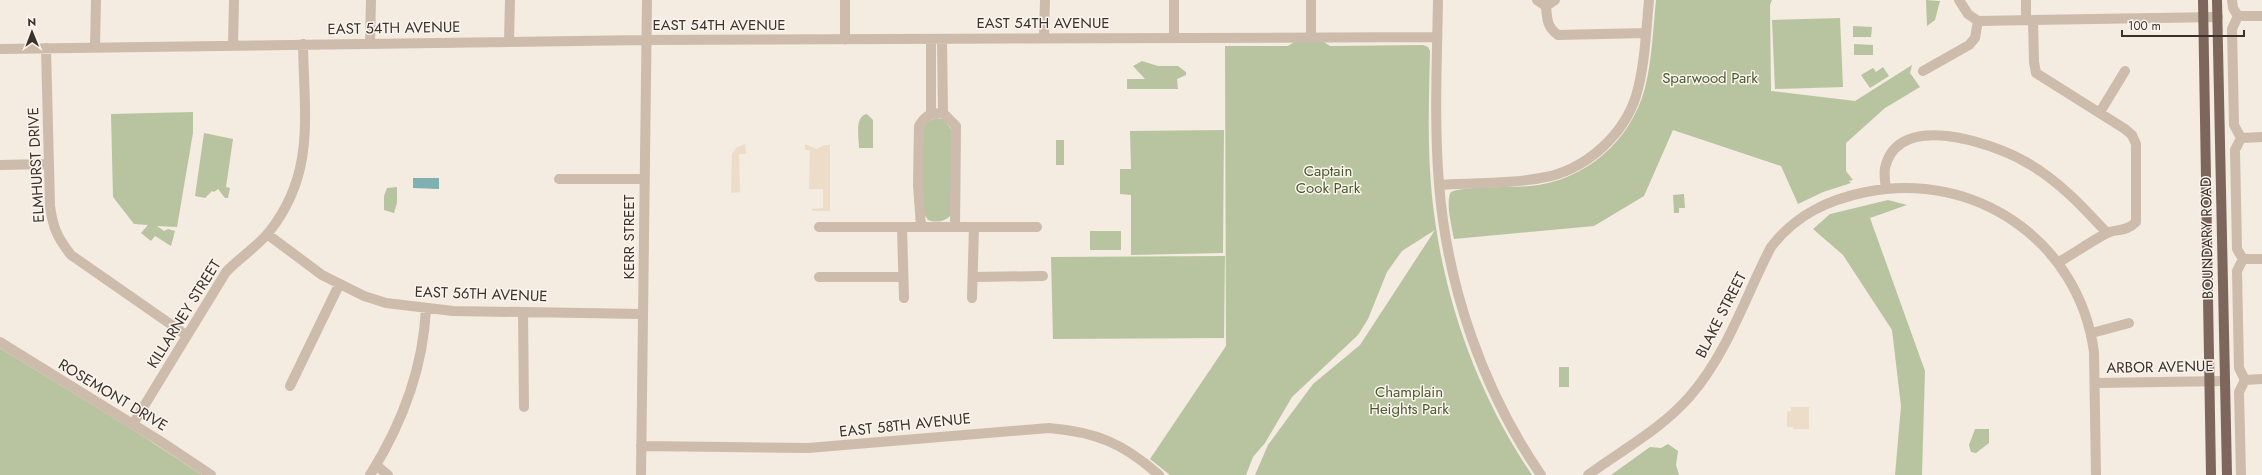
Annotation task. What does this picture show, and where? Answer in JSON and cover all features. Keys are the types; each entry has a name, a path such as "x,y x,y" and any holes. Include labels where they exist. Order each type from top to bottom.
{"main road":[{"name":"BOUNDARY ROAD","path":"2203,0 2211,475"},
{"name":"BOUNDARY ROAD","path":"2217,0 2227,475"}],"street":[{"path":"95,48 96,0"},
{"path":"233,45 234,0"},
{"path":"370,43 371,0"},
{"path":"509,42 510,0"},
{"name":"KERR STREET","path":"641,475 647,0"},
{"path":"845,0 845,40"},
{"path":"1044,0 1044,38"},
{"path":"1174,0 1174,38"},
{"path":"1311,0 1311,37"},
{"path":"1438,0 1439,185 1452,264 1470,333 1501,407 1541,475"},
{"path":"1536,0 1546,6"},
{"path":"1546,6 1555,0"},
{"path":"1439,185 1550,176 1574,166 1592,156 1612,137 1632,106 1640,80 1649,0"},
{"path":"1958,0 1968,14 1978,21 2218,17"},
{"path":"2026,0 2030,20 2036,73 2100,112 2132,135 2136,144 2136,222 2131,227 2119,232 2107,233 2059,262"},
{"path":"2232,0 2233,8 2238,16"},
{"path":"1546,6 1547,22 1552,30 1558,35 1646,33"},
{"path":"2238,16 2262,16"},
{"path":"2238,16 2232,29 2234,125 2241,138 2262,138"},
{"path":"1923,71 1969,45 1975,38 1978,21"},
{"name":"EAST 54TH AVENUE","path":"0,49 646,40 1437,37"},
{"path":"931,39 931,113"},
{"path":"942,39 943,113 956,126 955,227"},
{"name":"KILLARNEY STREET","path":"133,424 186,335 226,272 240,257 267,234 285,209 300,174 304,144 303,44"},
{"name":"ELMHURST DRIVE","path":"46,48 50,206 53,227 60,241 71,255 186,335"},
{"path":"2100,112 2125,71"},
{"path":"921,227 918,185 919,126 924,118 931,113 943,113"},
{"path":"1886,189 1885,169 1889,158 1896,147 1908,138 1923,135 1938,135 1979,143 2024,161 2060,186 2107,233"},
{"name":"BOUNDARY ROAD","path":"2241,138 2235,150 2237,249 2243,259 2237,271 2239,368 2245,380"},
{"path":"0,165 49,164"},
{"path":"558,179 644,179"},
{"name":"BLAKE STREET","path":"1588,475 1662,422 1690,396 1720,355 1772,247 1796,220 1826,203 1852,195 1886,189 1933,190 1981,203 2020,225 2042,243 2059,262 2076,290 2092,333 2095,383 2096,475"},
{"path":"819,227 1037,227"},
{"path":"902,227 904,298"},
{"path":"972,298 974,277 974,227"},
{"name":"EAST 56TH AVENUE","path":"267,234 304,263 339,285 386,303 426,309 643,314"},
{"path":"2243,259 2262,259"},
{"path":"974,277 1043,276"},
{"path":"819,277 903,277"},
{"path":"290,386 339,285"},
{"path":"370,475 398,426 414,385 419,367 426,309"},
{"path":"523,312 524,406"},
{"path":"2092,333 2129,323"},
{"name":"ROSEMONT DRIVE","path":"0,342 133,424 211,475"},
{"path":"2241,475 2239,392 2245,380 2262,379"},
{"name":"ARBOR AVENUE","path":"2095,383 2225,381"},
{"name":"EAST 58TH AVENUE","path":"641,446 808,448 1049,428 1081,432 1099,437 1129,450 1158,475"},
{"path":"376,466 388,475"}],"green space":[{"name":"Sparwood Park","path":"1656,0 1772,0 1770,5 1771,91 1855,101 1912,65 1910,73 1920,87 1885,108 1846,143 1846,171 1853,180 1849,181 1851,183 1823,192 1798,204 1781,166 1673,130 1644,196 1594,226 1454,239 1449,208 1449,196 1451,192 1477,188 1530,186 1550,183 1587,167 1603,155 1617,141 1629,125 1645,88 1651,55"},
{"path":"1926,0 1940,1 1935,20 1927,26"},
{"path":"1840,18 1843,87 1775,89 1772,20"},
{"path":"1853,26 1872,27 1871,37 1853,37"},
{"name":"Captain Cook Park","path":"1294,42 1324,42 1330,46 1423,45 1428,47 1430,51 1430,178 1437,233 1444,270 1453,306 1478,376 1512,443 1532,475 1255,475 1268,445 1313,384 1360,345 1435,230 1402,251 1387,272 1368,319 1358,335 1292,397 1265,443 1253,457 1246,475 1170,475 1150,459 1226,346 1225,46 1288,46"},
{"path":"1854,44 1873,45 1873,55 1854,55"},
{"path":"1142,61 1158,66 1178,66 1186,72 1186,75 1177,79 1178,89 1127,89 1127,79 1145,79 1133,66"},
{"path":"1883,67 1889,76 1870,88 1861,75 1873,68 1876,72"},
{"path":"193,112 193,133 177,227 157,226 164,231 168,229 175,231 171,246 155,236 151,241 141,233 148,225 134,224 113,197 111,114"},
{"path":"867,114 873,120 873,148 859,148 859,123 860,119"},
{"path":"937,118 943,119 952,130 951,215 946,219 937,222 928,220 923,212 922,129 928,121"},
{"path":"1224,130 1223,253 1131,255 1131,195 1120,194 1120,169 1131,169 1130,131"},
{"path":"204,133 233,139 226,187 230,188 228,198 225,198 218,189 214,192 212,191 205,198 195,196"},
{"path":"1056,140 1064,140 1064,165 1056,165"},
{"path":"397,187 397,203 394,213 384,210 384,196 387,188"},
{"path":"1684,194 1685,208 1679,208 1679,213 1674,213 1673,195"},
{"path":"1888,200 1907,205 1870,218 1925,371 1922,475 1895,475 1901,406 1892,330 1843,255 1813,229 1830,214"},
{"path":"1090,231 1121,231 1121,250 1090,250"},
{"path":"1225,256 1224,338 1053,339 1051,257"},
{"path":"0,348 138,433 202,475 0,475"},
{"path":"1559,367 1569,367 1569,387 1559,387"},
{"path":"1975,429 1989,429 1989,443 1976,453 1971,452 1969,445"},
{"path":"1668,444 1678,451 1676,465 1679,475 1611,475 1650,447 1661,448"}],"shaded area":[{"path":"745,144 746,154 739,154 740,192 731,193 732,154 736,148"},
{"path":"805,144 816,149 825,145 830,145 830,211 812,211 812,209 823,208 823,189 809,189 810,150 805,150"},
{"path":"1791,407 1809,407 1809,429 1793,429 1793,427 1787,427 1787,411 1791,411"}],"water":[{"path":"413,178 439,178 439,189 413,188"}],"park label":[{"name":"Champlain Heights Park","path":"1409,400"}]}
